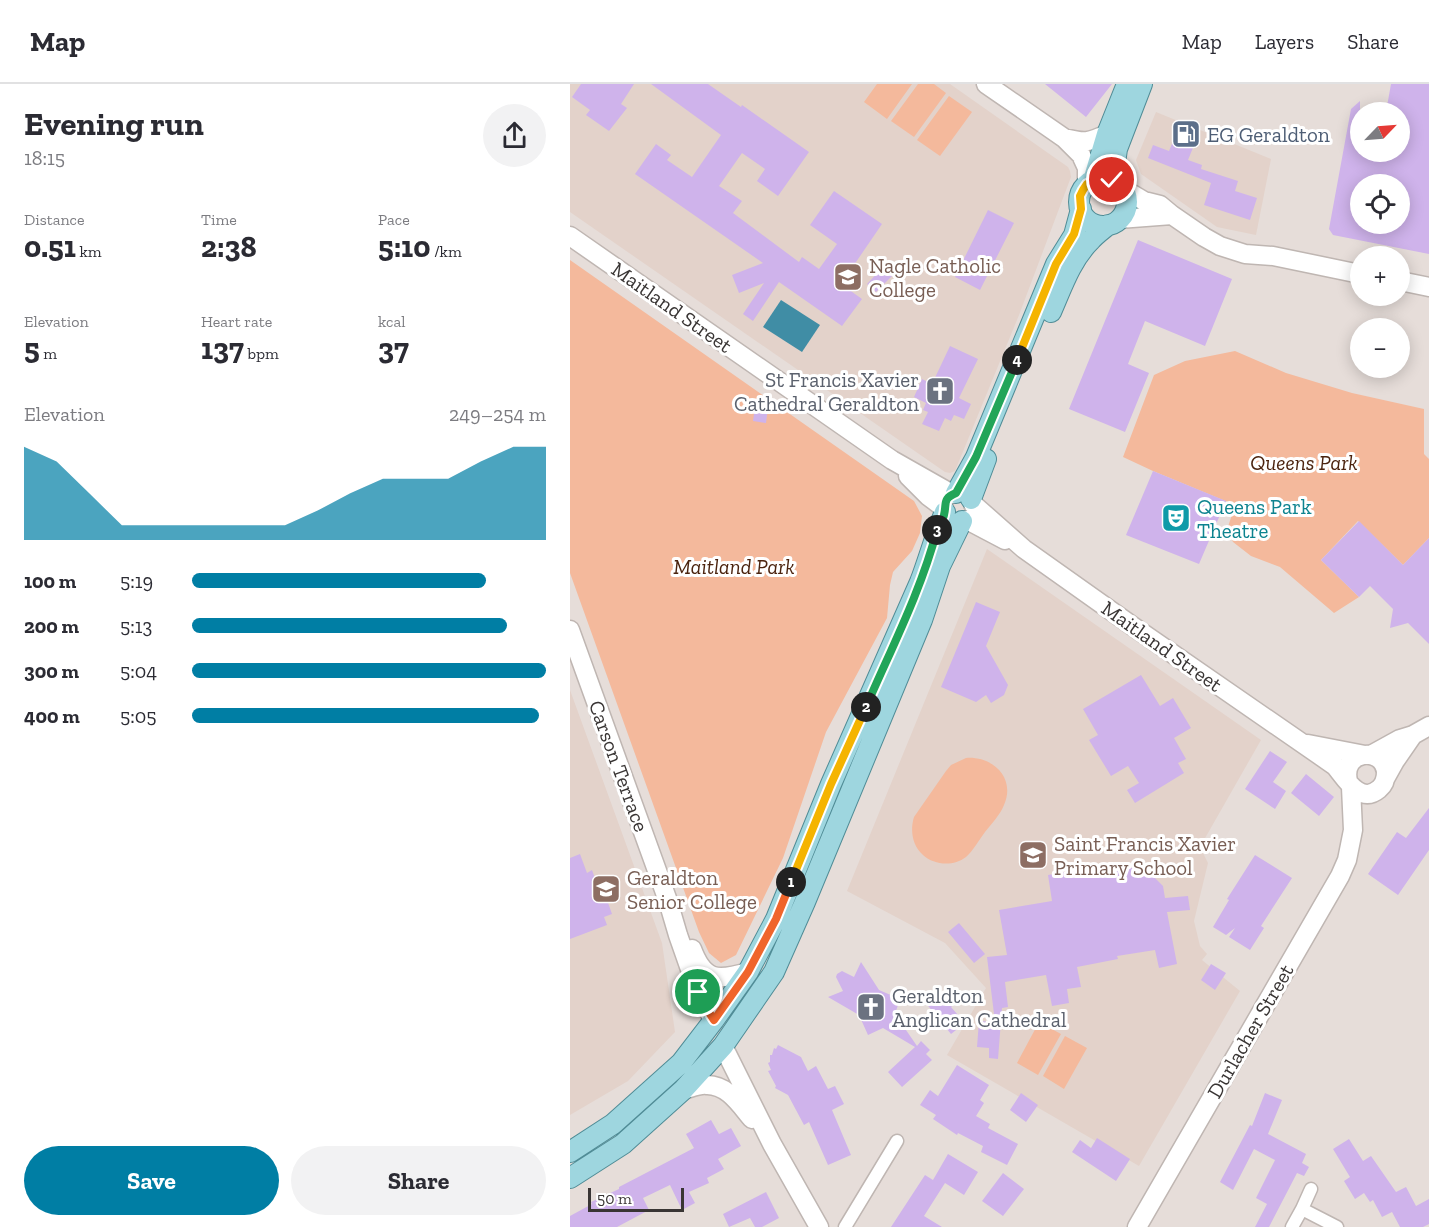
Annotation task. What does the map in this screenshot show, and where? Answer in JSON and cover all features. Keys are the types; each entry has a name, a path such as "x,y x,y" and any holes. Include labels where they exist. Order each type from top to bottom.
{"main road":[{"path":"986,84 1064,138 1081,156 1087,168 1090,183"},
{"path":"570,1178 623,1144 683,1090 723,1046 774,972 922,620 976,457 1056,264 1074,234 1081,209 1080,196 1090,183 1127,84"},
{"path":"570,1152 613,1124 681,1063 748,972 776,919 831,784 930,558 937,530 959,506 1004,427 1066,276 1077,256 1090,241 1124,214 1127,201 1120,186 1115,163 1117,149 1142,84"},
{"path":"1064,138 1091,142 1107,134"},
{"path":"1090,183 1106,178 1144,201 1160,205 1220,246 1245,254 1273,256 1350,272"},
{"path":"1081,209 1088,220 1101,225 1172,215"},
{"name":"Maitland Street","path":"570,236 892,460 928,496 959,506 1024,549 1335,766 1349,784"},
{"path":"1410,283 1429,287"},
{"name":"Carson Terrace","path":"570,630 701,1000 714,1020"},
{"name":"Durlacher Street","path":"1368,755 1421,730"},
{"name":"Durlacher Street","path":"1137,1227 1340,876 1347,860 1353,830 1362,810 1401,752 1421,730"},
{"name":"Maitland Street","path":"1300,743 1368,755"},
{"path":"1368,755 1381,762 1386,773 1379,786 1367,794 1361,793 1349,784 1347,769 1354,759 1368,755"},
{"name":"Durlacher Street","path":"1349,784 1353,830"},
{"path":"787,892 805,902"},
{"name":"Carson Terrace","path":"668,902 685,932 697,963 707,974 716,978 729,978 748,972"},
{"path":"714,1020 723,1018 742,1007 774,972"},
{"path":"723,1046 772,1144 819,1227"},
{"path":"683,1090 704,1084 728,1092 772,1144"}],"street":[{"path":"845,1227 897,1141"},
{"path":"1292,1227 1311,1189"},
{"path":"1302,1209 1337,1227"}],"shaded area":[{"name":"Nagle Catholic College","path":"570,84 950,84 1068,167 1071,177 1019,315 955,471 945,472 570,212"},
{"path":"1156,112 1271,159 1256,235 1217,227 1141,174 1136,160"},
{"name":"Saint Francis Xavier Primary School","path":"987,549 1261,740 1200,847 1208,863 1194,921 1200,946 1207,954 1202,960 1240,991 1139,1166 947,1055 986,988 945,943 847,891"},
{"name":"Geraldton Senior College","path":"570,690 662,943 675,1032 628,1081 570,1115"}],"green space":[{"path":"877,84 912,84 887,119 864,102"},
{"path":"918,84 934,84 946,93 914,137 891,121"},
{"path":"949,96 972,112 940,156 917,140"},
{"name":"Maitland Park","path":"570,260 914,501 922,516 920,533 912,551 893,572 887,618 826,732 783,858 736,955 721,963 709,953 699,932 570,573"},
{"name":"Queens Park","path":"1235,351 1286,373 1352,393 1424,409 1424,454 1429,459 1429,538 1403,565 1358,521 1321,560 1359,597 1334,613 1280,567 1251,556 1233,542 1227,530 1235,505 1123,457 1154,375 1185,361"},
{"path":"966,758 985,761 1000,771 1007,786 1007,795 1000,812 969,855 955,862 938,863 927,858 916,847 912,832 914,817 951,765"},
{"path":"1039,1022 1061,1034 1038,1075 1017,1063"},
{"path":"1065,1036 1087,1048 1064,1089 1043,1076"}],"water":[{"path":"781,300 820,325 802,352 763,327"}],"building":[{"path":"581,84 634,84 621,104 627,108 609,131 586,115 590,110 572,97"},
{"path":"651,84 708,84 809,152 778,196 757,181 765,169 742,153 719,186 742,201 733,213 799,262 802,257 819,269 837,244 810,225 834,191 882,224 841,284 862,299 842,326 779,282 753,321 743,314 764,283 739,293 732,275 763,263 635,174 656,144 671,155 667,160 692,177 721,135"},
{"path":"1045,84 1112,84 1086,117"},
{"path":"1391,84 1429,84 1429,254 1410,250 1410,246 1389,246 1333,235 1329,229 1350,114 1350,162 1410,162 1410,102 1388,102"},
{"path":"1180,125 1199,133 1188,160 1202,165 1201,169 1238,181 1235,191 1257,198 1250,220 1204,205 1211,183 1148,158 1153,145 1169,151"},
{"path":"988,210 1014,223 980,290 955,277"},
{"path":"1138,240 1232,279 1205,346 1145,321 1128,364 1149,373 1125,432 1069,409"},
{"path":"884,266 893,275 876,292 867,284"},
{"name":"St Francis Xavier Cathedral Geraldton","path":"950,346 978,359 959,398 971,404 964,419 954,415 951,421 945,418 939,431 922,424 928,412 923,410 926,403 914,397 922,379 932,384"},
{"path":"755,406 768,408 766,423 753,421"},
{"name":"Queens Park Theatre","path":"1153,471 1226,501 1199,564 1126,535"},
{"path":"1359,521 1403,565 1429,538 1429,644 1408,623 1390,628 1393,609 1370,586 1359,597 1321,560"},
{"path":"976,602 1000,612 986,646 1008,685 1004,695 991,703 986,695 976,702 941,687"},
{"path":"1141,675 1160,706 1173,698 1191,728 1174,738 1186,759 1178,763 1184,773 1135,803 1127,790 1139,783 1128,766 1111,776 1089,740 1098,735 1083,709"},
{"path":"1270,751 1287,762 1273,782 1286,791 1275,809 1245,789"},
{"path":"1306,774 1334,797 1319,816 1291,793"},
{"path":"1429,808 1429,850 1398,895 1368,874 1397,832 1406,838"},
{"path":"580,854 587,873 592,870 597,884 601,883 612,914 604,917 607,925 570,939 570,858"},
{"path":"1255,855 1292,878 1261,926 1264,928 1250,950 1229,937 1235,928 1226,935 1213,927 1229,900 1227,899"},
{"path":"1143,866 1163,886 1165,898 1188,896 1190,910 1167,912 1177,964 1159,968 1155,950 1117,956 1118,959 1077,967 1081,987 1067,989 1069,1003 1052,1006 1046,975 1005,982 1008,1007 1002,1008 998,1059 989,1058 989,1048 977,1047 979,1021 995,1022 987,957 1007,955 999,910 1052,901 1048,875 1082,869 1084,876"},
{"path":"959,923 985,954 974,963 948,932"},
{"name":"Geraldton Anglican Cathedral","path":"861,962 879,990 900,999 895,1014 917,1046 921,1041 930,1050 926,1054 932,1060 902,1087 888,1072 915,1047 883,1028 868,1035 859,1015 828,997 843,991 836,977 837,974 842,971 854,977"},
{"path":"1211,964 1226,973 1215,990 1201,980"},
{"path":"951,986 961,999 951,1007 965,1023 951,1034 925,1002 936,993 939,996"},
{"path":"778,1045 801,1057 808,1071 816,1066 828,1089 835,1086 844,1104 832,1110 851,1155 828,1165 809,1122 804,1125 788,1095 775,1088 768,1071 771,1070 768,1063 770,1055"},
{"path":"957,1065 989,1085 980,1100 984,1103 976,1116 990,1124 988,1128 1018,1144 1007,1165 981,1152 983,1146 958,1133 957,1135 933,1119 936,1115 920,1105 930,1090 938,1096"},
{"path":"1021,1093 1038,1105 1026,1122 1010,1110"},
{"path":"1265,1093 1282,1100 1268,1134 1306,1154 1302,1163 1309,1167 1304,1176 1297,1173 1269,1227 1255,1227 1267,1204 1256,1198 1275,1160 1254,1149 1233,1190 1220,1182 1250,1125 1252,1126"},
{"path":"711,1120 719,1134 731,1128 741,1146 718,1159 724,1169 707,1178 709,1183 689,1192 695,1203 682,1210 670,1185 643,1198 649,1210 617,1227 570,1227 570,1216 592,1204 591,1202 694,1148 686,1134"},
{"path":"1097,1138 1130,1159 1116,1181 1072,1152 1080,1140 1091,1148"},
{"path":"1349,1139 1363,1161 1371,1156 1396,1192 1406,1187 1416,1206 1429,1199 1429,1224 1423,1227 1400,1227 1392,1212 1382,1217 1373,1200 1370,1202 1364,1193 1355,1199 1344,1181 1350,1177 1333,1149"},
{"path":"948,1154 978,1172 964,1195 945,1183 924,1216 942,1227 891,1227 925,1175 933,1180"},
{"path":"1003,1173 1024,1189 1003,1216 982,1201"},
{"path":"766,1192 779,1218 762,1227 755,1227 750,1218 729,1227 723,1214"}],"place":[{"name":"EG Geraldton","path":"1186,134"},
{"name":"Nagle Catholic College","path":"848,277"},
{"name":"St Francis Xavier Cathedral Geraldton","path":"940,391"},
{"name":"Queens Park Theatre","path":"1176,518"},
{"name":"Saint Francis Xavier Primary School","path":"1033,855"},
{"name":"Geraldton Senior College","path":"606,889"},
{"name":"Geraldton Anglican Cathedral","path":"871,1007"}],"route":[{"path":"698,992 714,1020 748,972 776,919 831,784 930,558 937,530 945,513 944,504 948,497 956,493 976,457 1056,264 1074,234 1081,209 1080,196 1087,184 1099,178 1112,180"}]}
